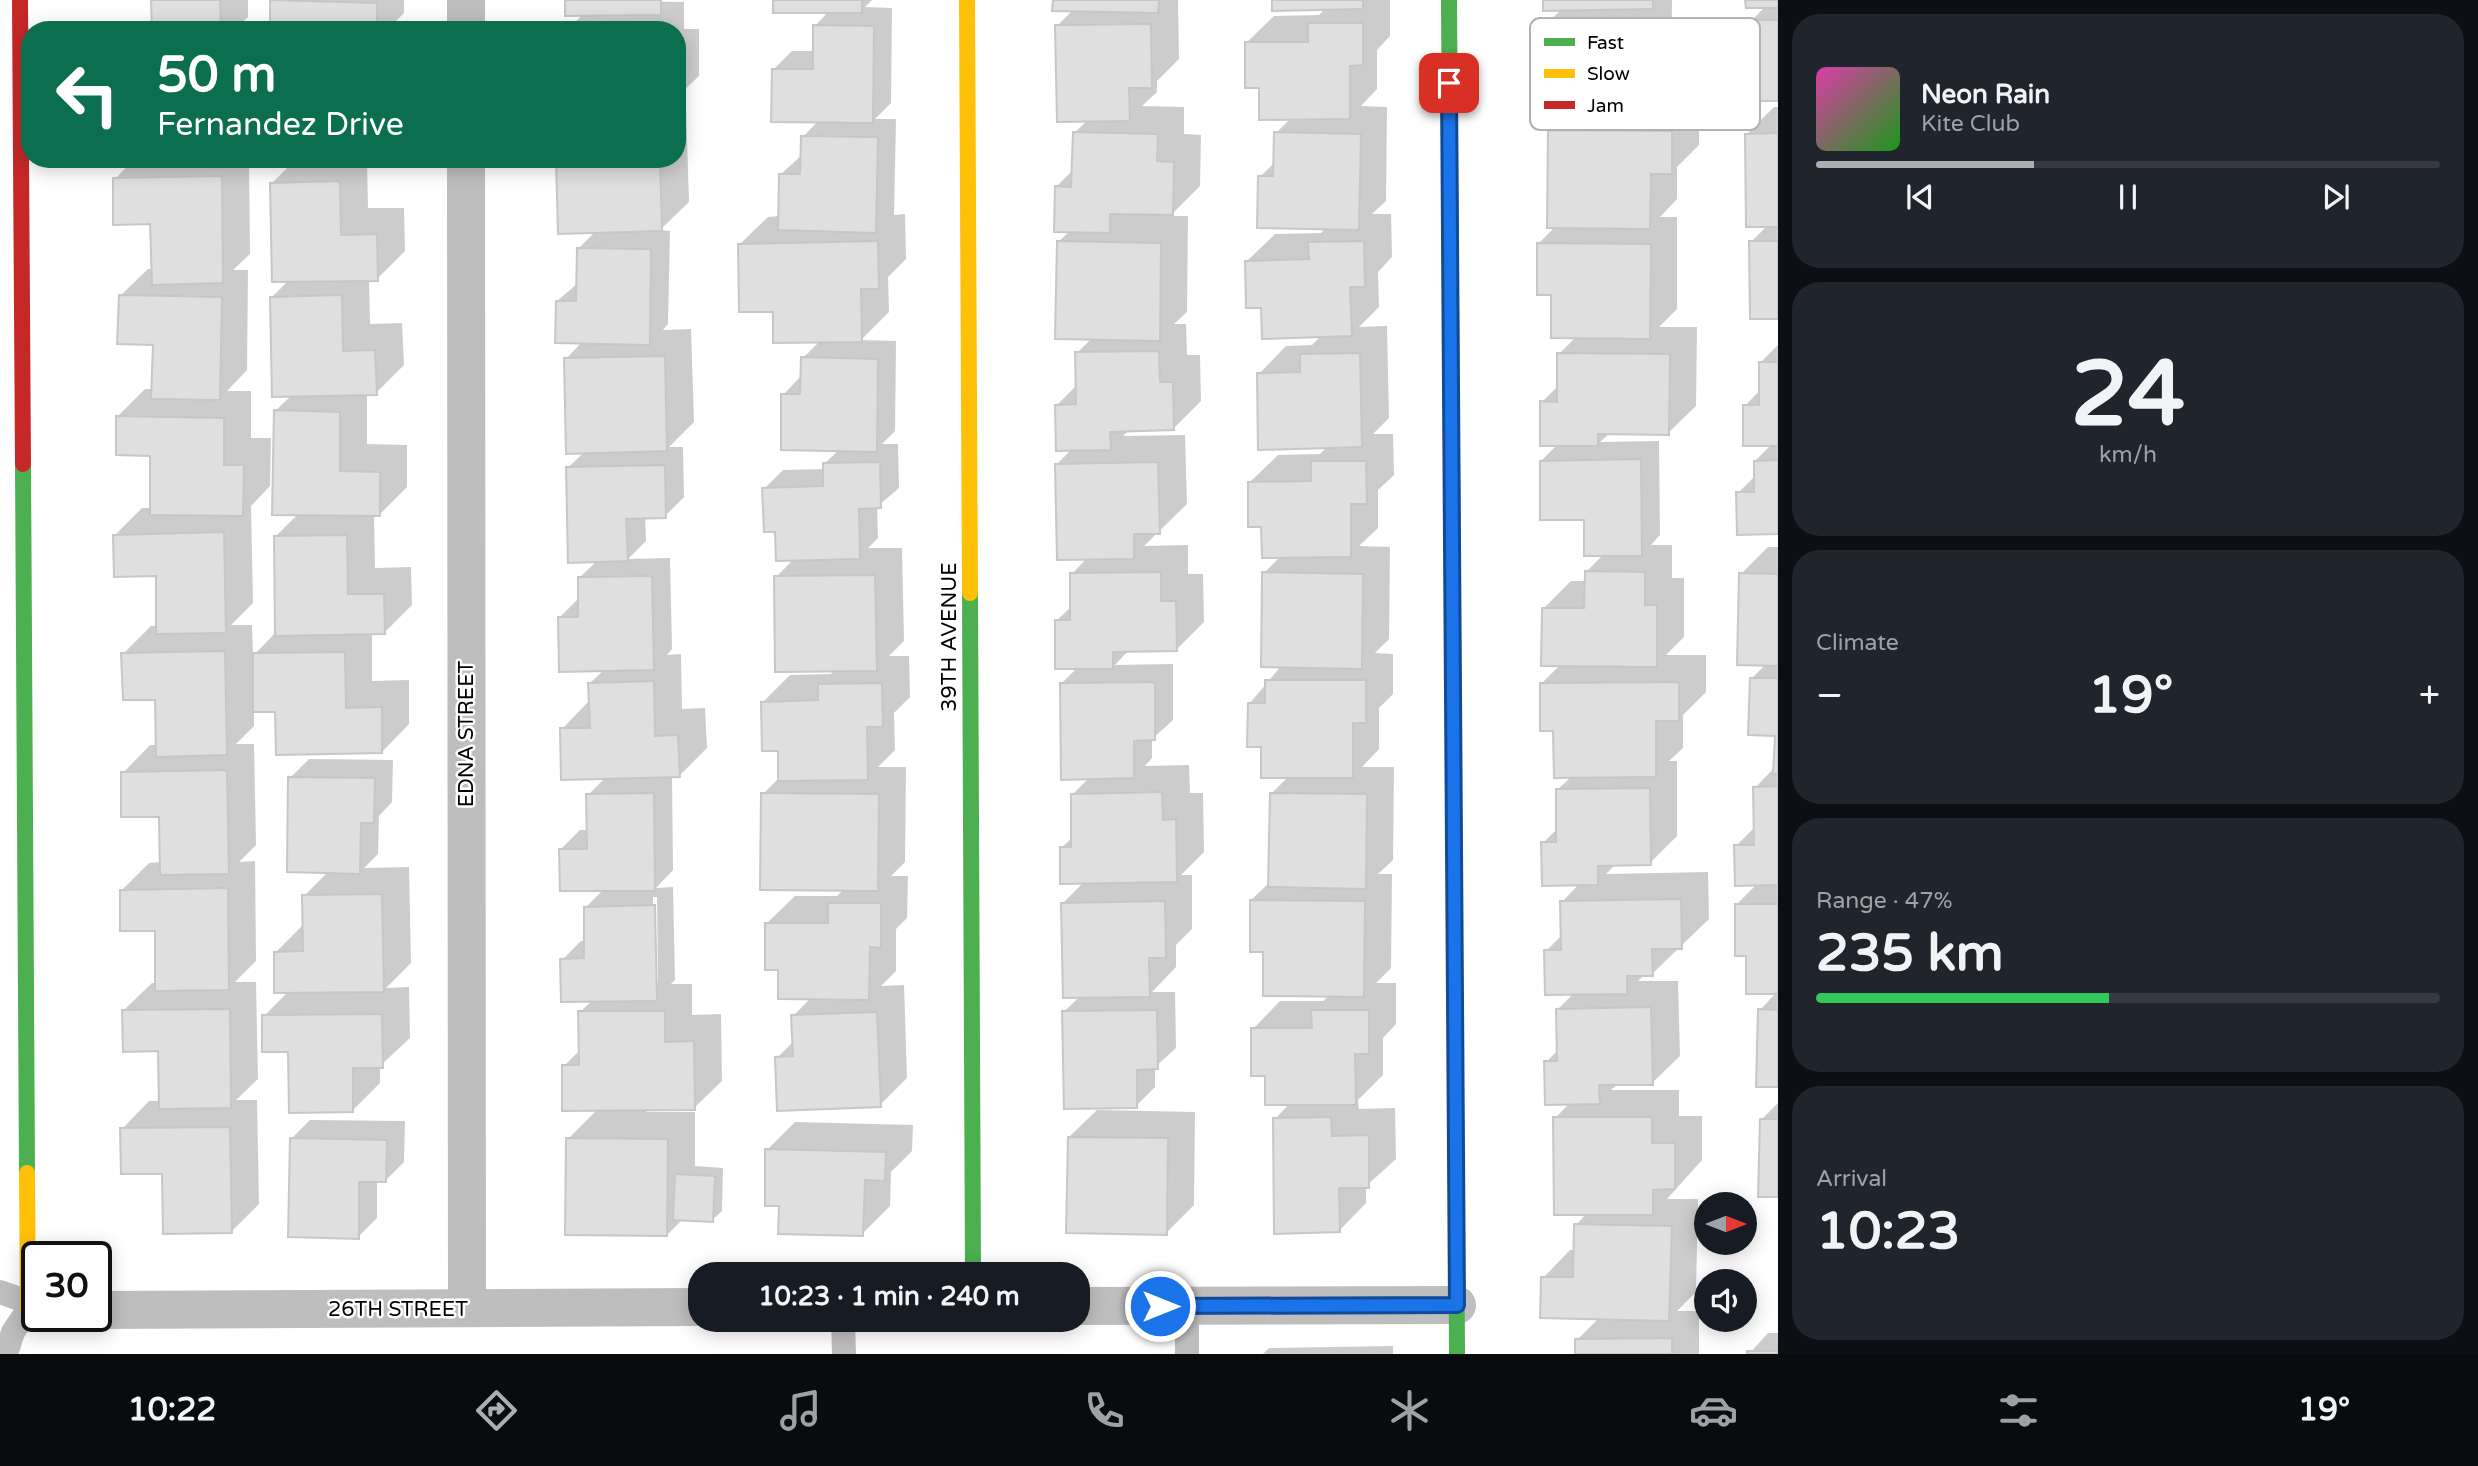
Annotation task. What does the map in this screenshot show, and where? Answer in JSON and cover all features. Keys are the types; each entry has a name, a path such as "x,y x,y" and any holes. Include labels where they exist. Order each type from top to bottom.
{"street":[{"path":"20,0 21,119"},
{"path":"466,0 466,21"},
{"name":"39TH AVENUE","path":"967,0 972,1262"},
{"path":"1449,0 1457,1354"},
{"path":"21,168 30,1241"},
{"name":"EDNA STREET","path":"466,168 467,1308"},
{"path":"1090,1307 1457,1305"},
{"name":"26TH STREET","path":"112,1310 688,1307"}],"lane":[{"path":"0,1292 21,1302"},
{"path":"1187,1306 1188,1354"},
{"path":"6,1354 13,1332 21,1321"},
{"path":"843,1332 844,1354"}],"building":[{"path":"151,0 220,0 221,21 152,21"},
{"path":"270,0 377,3 377,21 270,21"},
{"path":"565,0 661,0 661,15 565,16"},
{"path":"773,0 862,0 862,13 773,13"},
{"path":"1053,0 1159,0 1158,13 1052,11"},
{"path":"1272,0 1363,0 1363,9 1272,11"},
{"path":"1543,0 1653,0 1653,9 1543,11"},
{"path":"1745,0 1778,0 1778,8 1746,8"},
{"path":"1760,20 1778,20 1778,101 1760,101"},
{"path":"1308,23 1363,23 1363,65 1350,66 1350,119 1259,120 1259,88 1245,88 1245,42 1308,42"},
{"path":"1151,24 1152,88 1129,88 1130,121 1057,122 1055,25"},
{"path":"813,25 874,26 873,123 771,122 772,69 813,69"},
{"path":"1548,130 1672,131 1672,174 1651,174 1650,229 1547,228"},
{"path":"1073,132 1158,134 1157,161 1174,162 1173,215 1110,214 1110,233 1054,232 1055,186 1071,187"},
{"path":"1274,132 1361,134 1359,230 1257,228 1258,176 1273,176"},
{"path":"1778,133 1778,227 1746,227 1745,134"},
{"path":"801,136 878,137 876,233 778,230 779,174 800,174"},
{"path":"556,168 660,168 662,231 558,234"},
{"path":"222,176 223,283 152,285 150,224 113,225 113,178"},
{"path":"340,181 341,235 377,234 378,281 272,282 270,183"},
{"path":"878,241 879,289 861,289 862,342 773,343 773,312 739,312 738,244"},
{"path":"1057,241 1161,243 1160,341 1055,339"},
{"path":"1364,241 1365,287 1350,287 1352,336 1262,339 1261,308 1246,308 1245,261 1309,259 1308,242"},
{"path":"1749,241 1778,241 1778,319 1750,319"},
{"path":"1537,243 1651,244 1650,339 1551,338 1551,295 1537,295"},
{"path":"577,248 651,249 650,345 555,343 556,301 576,301"},
{"path":"119,295 222,297 220,400 151,399 153,345 117,344"},
{"path":"342,295 343,351 375,350 377,395 272,397 270,297"},
{"path":"1159,351 1160,382 1173,382 1174,430 1110,432 1111,450 1056,451 1055,405 1076,404 1075,352"},
{"path":"1360,353 1362,447 1258,450 1257,373 1300,372 1300,354"},
{"path":"1557,353 1670,354 1669,435 1598,434 1598,446 1540,446 1540,401 1557,402"},
{"path":"665,356 667,451 566,454 564,358"},
{"path":"801,357 878,359 877,452 781,450 781,394 800,394"},
{"path":"1759,362 1778,362 1778,446 1743,446 1743,405 1759,405"},
{"path":"274,410 340,412 340,471 380,472 380,516 272,515"},
{"path":"116,416 224,418 224,465 244,465 243,516 150,515 150,456 116,455"},
{"path":"1641,459 1642,556 1584,556 1584,520 1540,520 1540,461"},
{"path":"1778,460 1778,534 1737,535 1736,492 1754,492 1754,461"},
{"path":"1311,461 1366,461 1367,504 1351,504 1351,557 1262,558 1261,527 1248,527 1248,482 1311,481"},
{"path":"880,462 881,508 859,509 860,559 776,561 775,532 764,532 762,488 823,486 823,463"},
{"path":"1158,462 1160,534 1134,534 1134,559 1057,560 1055,464"},
{"path":"665,465 666,518 626,519 628,561 568,563 566,467"},
{"path":"224,532 226,633 156,634 156,576 114,577 113,535"},
{"path":"347,535 348,594 384,594 385,634 275,636 274,536"},
{"path":"1585,571 1645,572 1645,605 1657,605 1657,667 1541,666 1542,608 1584,608"},
{"path":"1161,572 1161,601 1176,601 1177,651 1113,652 1113,669 1055,669 1055,620 1070,620 1070,573"},
{"path":"1262,572 1363,574 1362,669 1261,667"},
{"path":"1739,573 1778,574 1778,666 1737,665"},
{"path":"875,575 877,671 775,672 774,576"},
{"path":"652,576 654,670 559,672 558,617 578,617 578,577"},
{"path":"225,651 227,755 156,757 155,700 123,700 121,653"},
{"path":"345,652 346,708 382,707 382,753 276,755 275,712 253,712 253,653"},
{"path":"1750,678 1778,678 1778,774 1773,774 1775,736 1748,735"},
{"path":"1265,680 1366,680 1366,723 1353,723 1353,778 1261,778 1261,747 1247,747 1248,703 1265,703"},
{"path":"654,681 655,736 678,735 680,777 561,780 560,728 590,728 588,683"},
{"path":"1155,682 1155,740 1134,741 1134,778 1061,780 1060,683"},
{"path":"1679,682 1679,721 1656,721 1656,777 1554,778 1553,731 1540,731 1540,683"},
{"path":"882,683 883,727 867,727 868,780 778,781 778,751 762,751 761,702 818,700 818,684"},
{"path":"227,770 229,874 160,875 159,817 121,817 121,772"},
{"path":"288,777 375,778 374,823 361,823 360,874 287,872"},
{"path":"1778,786 1778,885 1735,886 1734,845 1754,845 1753,787"},
{"path":"1650,788 1651,865 1598,866 1598,885 1542,886 1541,842 1556,842 1556,789"},
{"path":"1162,792 1163,820 1176,819 1177,882 1060,884 1060,847 1071,847 1071,794"},
{"path":"654,793 655,891 560,891 559,849 587,849 586,794"},
{"path":"761,793 879,794 878,891 760,890"},
{"path":"1270,793 1367,794 1366,889 1268,887"},
{"path":"228,888 229,990 155,991 155,931 120,931 120,890"},
{"path":"382,894 384,992 274,993 274,952 303,951 302,895"},
{"path":"1681,899 1682,949 1652,949 1653,976 1627,976 1627,994 1545,995 1544,950 1561,950 1560,901"},
{"path":"1250,900 1365,901 1364,997 1263,996 1263,952 1250,952"},
{"path":"1165,901 1166,958 1149,958 1150,997 1063,998 1061,903"},
{"path":"828,903 881,903 881,948 870,947 869,1000 778,999 778,970 765,970 765,923 828,923"},
{"path":"1735,904 1778,904 1778,994 1746,994 1746,956 1735,956"},
{"path":"655,905 657,1001 561,1002 560,959 584,958 584,907"},
{"path":"1651,1007 1653,1085 1599,1085 1600,1104 1545,1105 1544,1061 1557,1061 1556,1009"},
{"path":"230,1009 231,1108 159,1109 158,1051 123,1052 122,1010"},
{"path":"1758,1009 1778,1010 1778,1087 1756,1087"},
{"path":"1157,1010 1158,1069 1137,1070 1137,1108 1064,1109 1062,1011"},
{"path":"1311,1010 1369,1010 1369,1054 1355,1054 1356,1105 1265,1105 1265,1076 1251,1076 1251,1028 1312,1028"},
{"path":"578,1011 665,1011 665,1042 694,1041 695,1110 562,1111 562,1065 579,1065"},
{"path":"877,1012 881,1107 777,1111 775,1057 793,1056 791,1015"},
{"path":"382,1014 383,1068 353,1068 353,1112 289,1113 288,1052 262,1052 262,1015"},
{"path":"1331,1117 1332,1136 1369,1135 1369,1188 1339,1188 1340,1232 1274,1234 1273,1118"},
{"path":"1553,1117 1652,1117 1652,1143 1675,1143 1675,1189 1653,1190 1653,1215 1554,1215"},
{"path":"1760,1119 1778,1119 1778,1197 1758,1197"},
{"path":"230,1127 232,1233 163,1234 162,1174 121,1174 120,1128"},
{"path":"1068,1137 1168,1138 1167,1235 1066,1233"},
{"path":"290,1138 387,1140 386,1182 359,1182 359,1239 288,1237"},
{"path":"566,1138 668,1139 667,1236 565,1235"},
{"path":"765,1149 886,1152 885,1181 865,1180 863,1236 778,1234 779,1206 765,1206"},
{"path":"675,1174 715,1176 713,1222 673,1220"},
{"path":"1574,1224 1672,1226 1669,1321 1540,1318 1541,1277 1573,1277"},
{"path":"1672,1338 1672,1354 1575,1354 1575,1339"},
{"path":"1747,1351 1778,1351 1778,1354 1747,1354"}],"traffic: fast":[{"path":"1449,0 1453,609"},
{"path":"23,464 27,1173"},
{"path":"970,593 973,1262"},
{"path":"1456,1161 1457,1354"}],"traffic: slow":[{"path":"967,0 970,593"},
{"path":"1453,609 1456,1161"},
{"path":"27,1173 27,1241"}],"traffic: jam":[{"path":"20,0 21,155"},
{"path":"21,168 23,464"}],"route":[{"path":"1160,1306 1457,1305 1449,83"}]}
